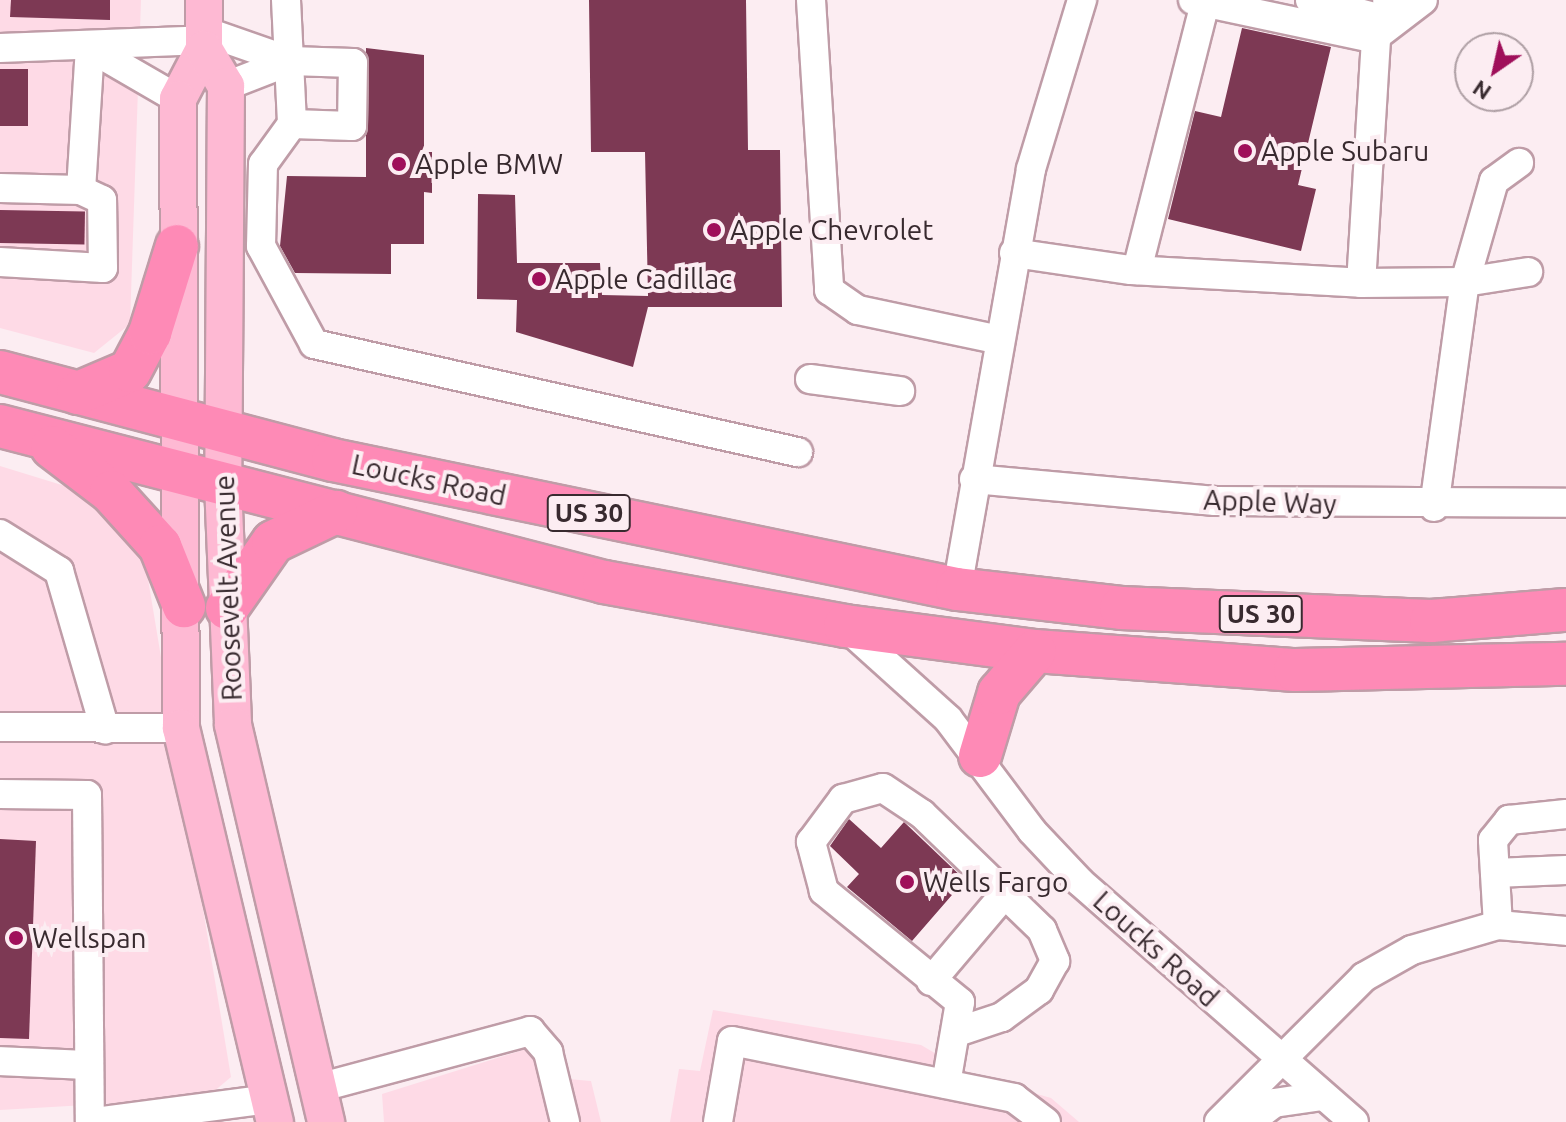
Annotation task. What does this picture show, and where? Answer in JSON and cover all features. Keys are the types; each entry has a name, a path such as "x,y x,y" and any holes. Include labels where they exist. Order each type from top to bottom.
{"highway":[{"path":"78,393 130,371 150,333 177,246"},
{"name":"Loucks Road","path":"0,372 224,432 957,589"},
{"name":"Loucks Road","path":"19,431 604,582 845,626"},
{"path":"19,431 111,492 160,546 184,606"},
{"path":"227,608 273,542 336,512"},
{"name":"US 30","path":"957,589 1121,608 1431,621 1566,610"},
{"name":"US 30","path":"845,626 1035,651 1295,670 1566,664"},
{"path":"980,756 999,693 1035,651"}],"main road":[{"path":"204,30 226,86"},
{"name":"Roosevelt Avenue","path":"204,30 178,99 177,472 184,606 181,728 272,1110"},
{"name":"Roosevelt Avenue","path":"226,86 223,484 227,608 241,770 322,1105"},
{"path":"272,1110 286,1099 302,1122"}],"street":[{"path":"286,0 292,124 263,164 261,246 314,344 798,452"},
{"path":"811,0 829,290 858,310 996,339"},
{"path":"957,589 996,339 1014,253 1082,0"},
{"path":"1310,0 1384,20"},
{"path":"1137,270 1201,1 1384,20 1423,0"},
{"path":"1361,283 1384,20"},
{"path":"0,48 90,47 204,30 290,61 353,63 352,126 292,124"},
{"path":"90,47 178,99"},
{"path":"81,190 90,47"},
{"path":"226,86 290,61"},
{"path":"1434,507 1465,282 1494,181 1519,163"},
{"path":"0,188 81,190 102,200 103,268 0,262"},
{"path":"1014,253 1137,270 1361,283 1465,282 1528,272"},
{"path":"810,379 900,391"},
{"name":"Apple Way","path":"974,479 1215,501 1434,507 1566,503"},
{"path":"0,534 59,571 105,729"},
{"name":"Loucks Road","path":"845,626 980,756 1032,831 1080,882 1279,1062 1354,1122"},
{"path":"0,727 181,728"},
{"path":"946,1084 960,1031 960,1002 824,891 811,842 843,799 883,788 922,814 1042,930 1055,961 1027,999 960,1031"},
{"path":"0,794 87,795 92,1122 272,1110"},
{"path":"1498,925 1493,840 1509,820 1566,814"},
{"path":"1495,873 1566,870"},
{"path":"931,981 1004,895"},
{"path":"1219,1122 1364,977 1412,950 1498,925 1566,931"},
{"path":"322,1105 530,1031 548,1052 565,1122"},
{"path":"718,1122 732,1041 1014,1098 1046,1122"},
{"path":"0,1061 89,1065"},
{"path":"1249,1122 1274,1103 1322,1096"}],"shaded area":[{"path":"0,0 141,0 130,324 94,353 0,328"},
{"path":"0,466 78,490 145,561 231,1077 206,1098 0,1110"},
{"path":"713,1010 921,1045 974,1076 1051,1098 1079,1122 670,1122 679,1069 700,1071"},
{"path":"526,1049 568,1079 591,1081 601,1122 384,1122 382,1094"}],"building":[{"path":"11,0 110,0 110,20 10,17"},
{"name":"Apple Chevrolet","path":"589,0 746,0 748,150 780,150 782,307 648,307 633,367 516,332 517,300 477,299 478,194 515,195 517,263 600,263 602,295 648,296 645,152 591,152"},
{"name":"Apple Subaru","path":"1242,28 1331,47 1298,185 1316,189 1301,251 1168,219 1195,111 1221,117"},
{"name":"Apple BMW","path":"366,48 424,55 424,152 432,152 432,193 424,192 424,244 391,244 391,274 295,273 280,246 287,176 366,177"},
{"path":"0,69 28,69 28,126 0,126"},
{"path":"0,210 85,211 84,244 0,243"},
{"name":"Wells Fargo","path":"849,819 881,848 904,822 965,880 912,941 847,887 859,874 830,846"},
{"name":"Wellspan","path":"0,839 36,841 29,1039 0,1038"}],"place":[{"name":"Apple Subaru","path":"1245,151"},
{"name":"Apple BMW","path":"399,164"},
{"name":"Apple Chevrolet","path":"714,230"},
{"name":"Apple Cadillac","path":"539,279"},
{"name":"Wells Fargo","path":"907,882"},
{"name":"Wellspan","path":"16,938"}]}
